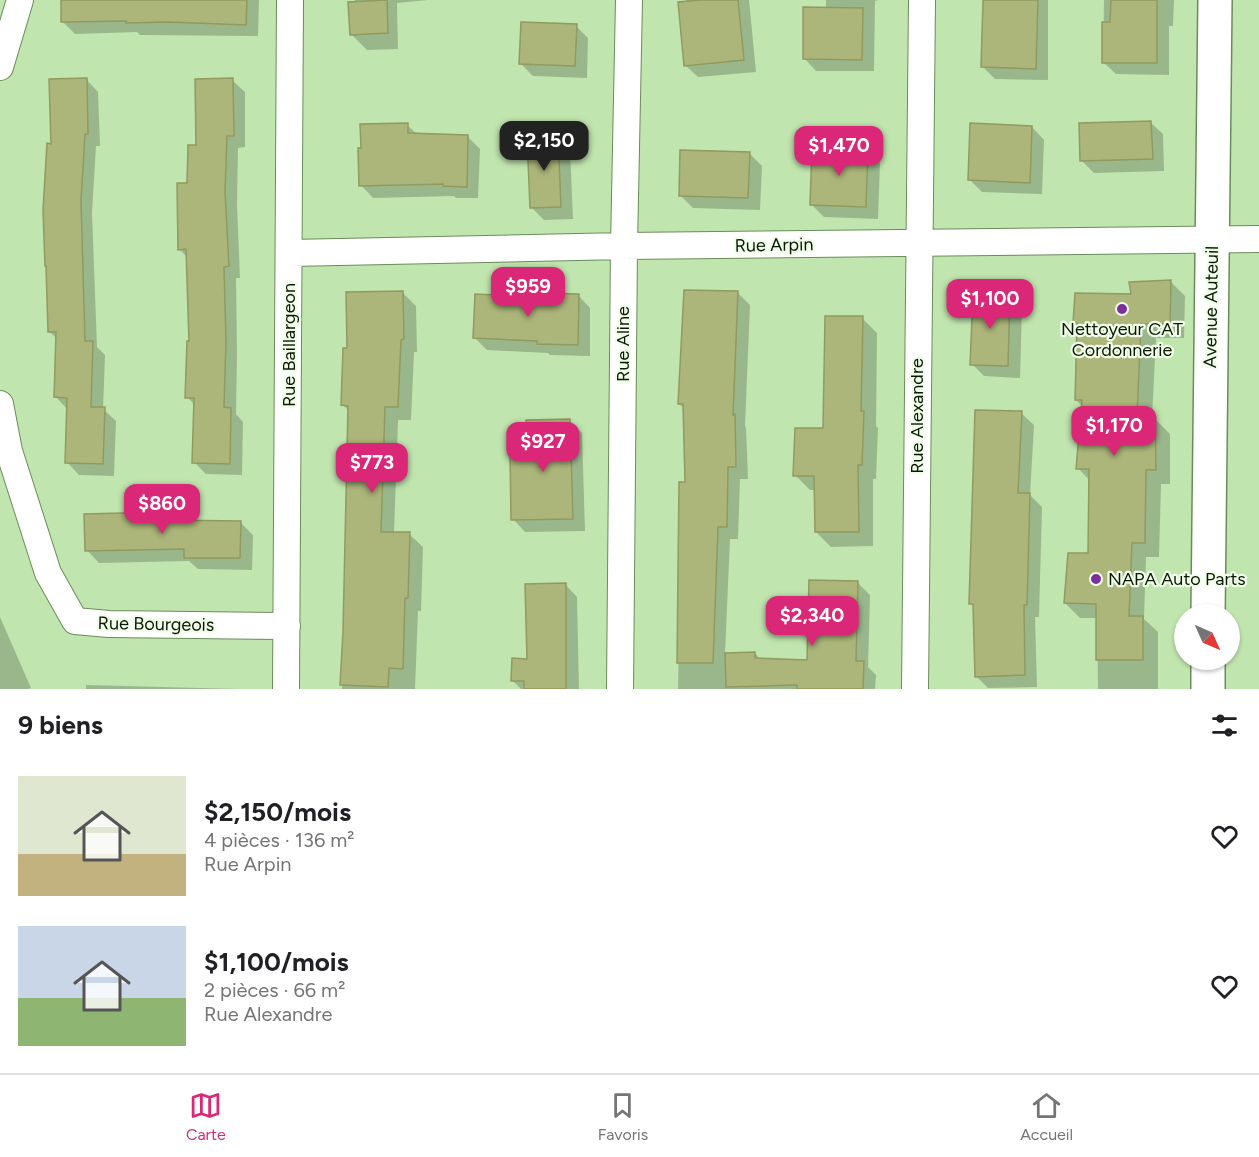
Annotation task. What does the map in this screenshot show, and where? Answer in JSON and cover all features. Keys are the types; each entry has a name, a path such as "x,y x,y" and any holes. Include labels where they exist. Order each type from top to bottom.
{"street":[{"path":"0,67 20,0"},
{"name":"Rue Baillargeon","path":"286,689 290,0"},
{"name":"Rue Aline","path":"620,689 629,0"},
{"name":"Rue Alexandre","path":"915,689 922,0"},
{"name":"Avenue Auteuil","path":"1208,604 1215,0"},
{"name":"Rue Arpin","path":"290,253 624,246 1259,239"},
{"name":"Rue Bourgeois","path":"0,404 9,451 48,573 75,621 109,624 288,626"},
{"path":"1208,670 1208,689"}],"building":[{"path":"61,0 247,0 246,25 126,23 126,21 61,22"},
{"path":"387,0 388,33 350,35 348,2"},
{"path":"738,0 744,60 684,66 678,2"},
{"path":"983,0 1038,0 1036,69 981,67"},
{"path":"1111,0 1157,0 1157,63 1102,63 1102,22 1110,22"},
{"path":"803,7 863,8 862,60 803,59"},
{"path":"521,22 577,24 575,66 519,64"},
{"path":"87,78 88,134 85,134 81,200 85,341 93,341 91,407 105,407 103,464 65,463 67,398 54,397 56,332 48,332 45,266 43,210 47,143 51,144 49,79"},
{"path":"233,78 234,136 227,136 225,191 229,266 224,267 226,341 224,407 231,408 230,464 192,463 194,398 185,398 187,341 189,341 186,249 178,250 177,183 187,183 188,145 196,145 195,79"},
{"path":"1151,121 1153,159 1080,161 1079,123"},
{"path":"408,123 408,133 468,135 467,187 443,186 443,184 359,186 360,124"},
{"path":"970,123 1032,126 1030,183 968,180"},
{"path":"558,135 561,207 530,208 527,137"},
{"path":"812,147 868,149 866,207 810,205"},
{"path":"680,150 750,152 748,198 679,196"},
{"path":"1171,280 1170,324 1141,324 1137,416 1155,417 1156,470 1146,470 1145,543 1132,543 1129,616 1143,616 1143,660 1096,660 1096,604 1064,603 1068,553 1088,553 1089,469 1076,469 1082,400 1075,400 1077,323 1073,323 1075,293 1131,294 1129,282"},
{"path":"684,290 738,291 733,415 735,414 736,467 728,467 727,527 718,527 713,663 677,663 679,482 685,482 683,404 678,404"},
{"path":"403,291 404,339 401,340 398,407 385,407 381,532 410,532 403,669 389,668 388,687 340,685 348,406 341,405 343,348 347,348 346,292"},
{"path":"538,293 579,294 578,345 473,338 475,294 538,297"},
{"path":"973,293 1010,294 1008,366 970,365"},
{"path":"825,316 863,316 861,411 864,411 862,465 858,465 859,532 815,532 814,476 793,476 795,428 823,428"},
{"path":"975,410 1022,411 1018,493 1030,493 1027,605 1024,605 1025,675 975,677 973,604 969,604"},
{"path":"570,419 573,519 511,520 510,448 527,448 526,420"},
{"path":"163,512 163,520 241,521 240,558 184,558 184,549 85,551 84,514"},
{"path":"809,580 858,581 856,661 864,661 863,689 797,689 797,685 726,687 725,653 755,652 755,658 807,660"},
{"path":"566,583 566,689 524,689 524,681 511,681 512,658 527,659 525,584"}],"place":[{"name":"Nettoyeur CAT Cordonnerie","path":"1122,309"},
{"name":"NAPA Auto Parts","path":"1096,579"}]}
